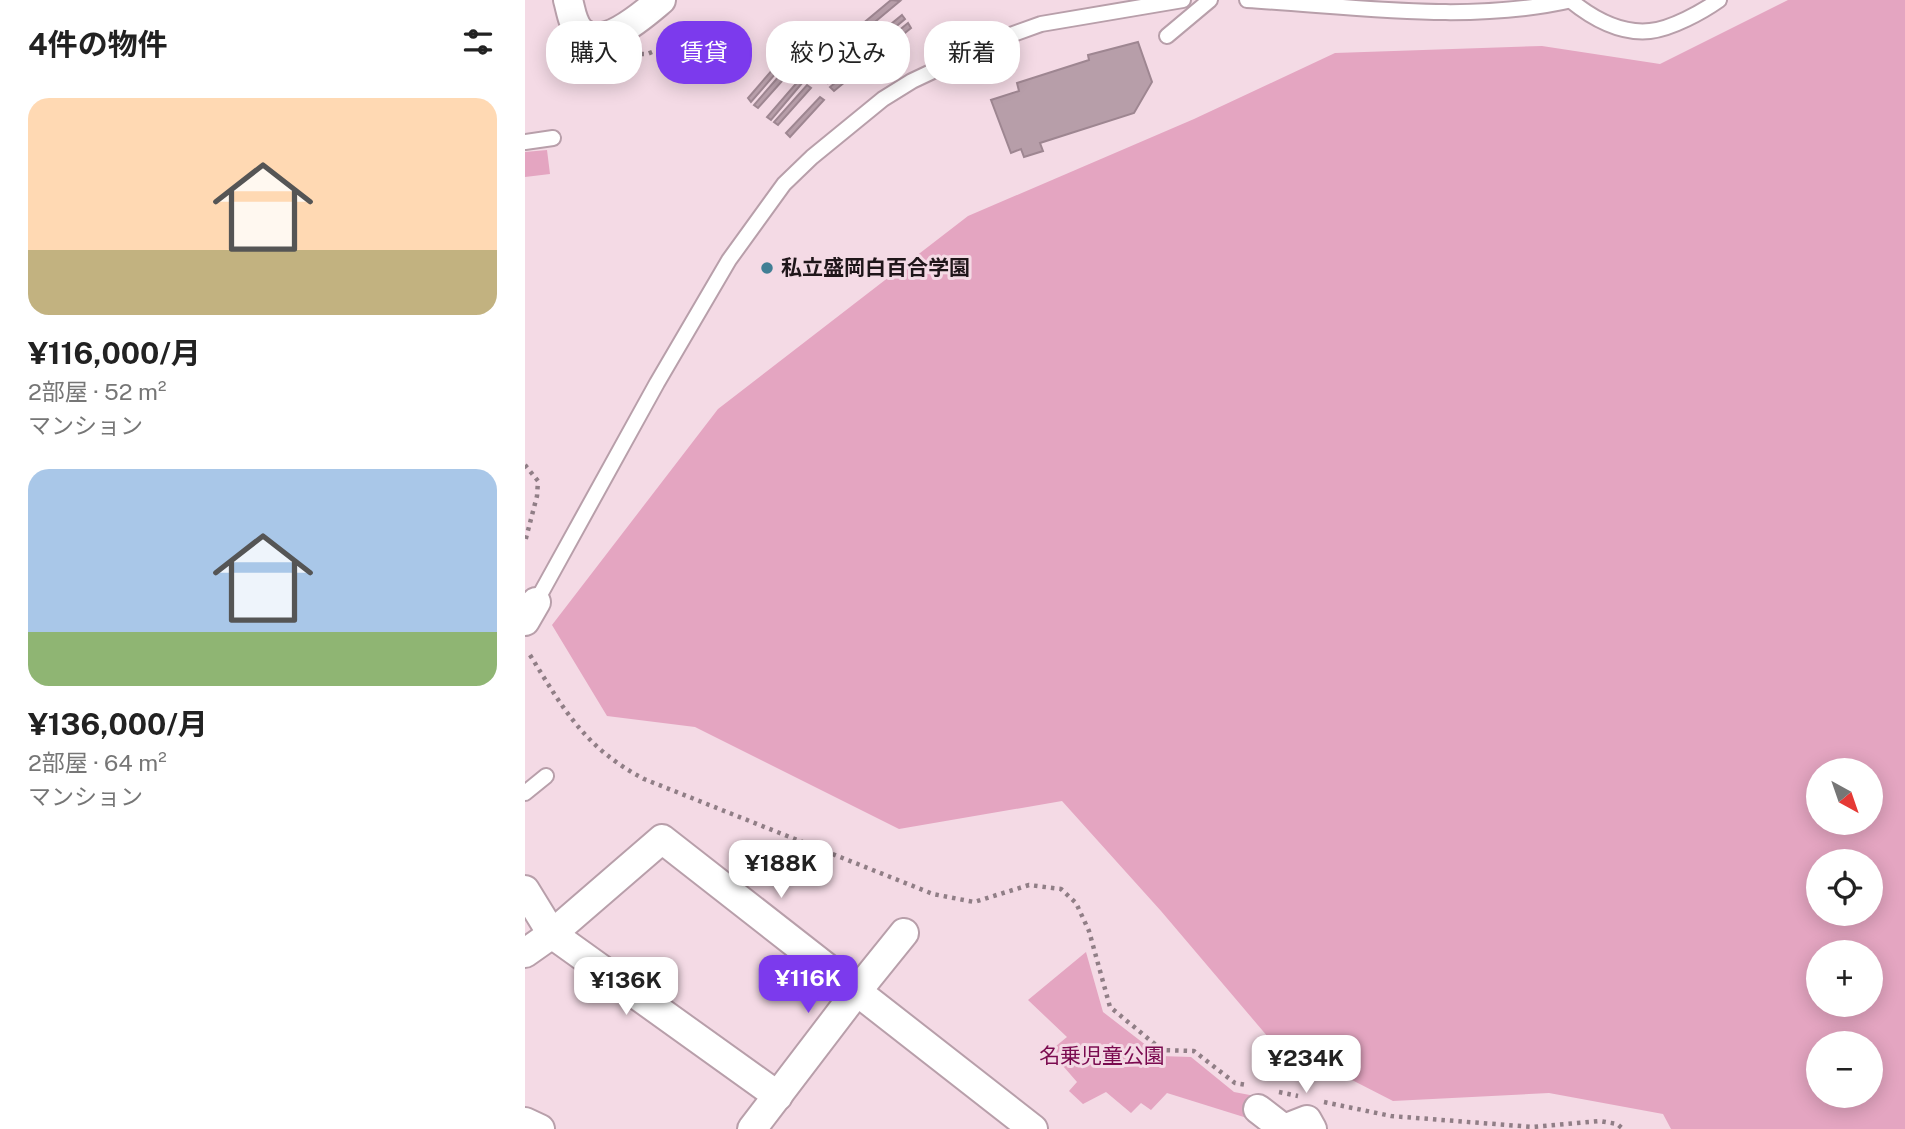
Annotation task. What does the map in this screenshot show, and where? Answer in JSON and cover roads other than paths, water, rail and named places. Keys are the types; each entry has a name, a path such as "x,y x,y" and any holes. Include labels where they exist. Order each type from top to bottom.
{"street":[{"path":"568,0 574,23 582,33 596,37 613,35 661,0"},
{"path":"525,953 552,934 662,839 1034,1129"},
{"path":"525,890 552,934 778,1096"},
{"path":"752,1129 905,933"},
{"path":"1260,1095 1284,1129 1307,1120 1312,1129"},
{"path":"525,1122 540,1129"}],"lane":[{"path":"531,612 657,383 729,260 784,184 812,157 883,99 912,81 1005,37 1041,24 1184,0"},
{"path":"1167,36 1210,0"},
{"path":"1247,0 1438,12 1492,12 1571,0 1587,14 1603,22 1627,29 1650,31 1705,9 1719,0"},
{"path":"525,142 553,138"},
{"path":"525,793 547,776"}],"place":[{"name":"私立盛岡白百合学園","path":"767,268"}],"park label":[{"name":"名乗児童公園","path":"1102,1056"}]}
